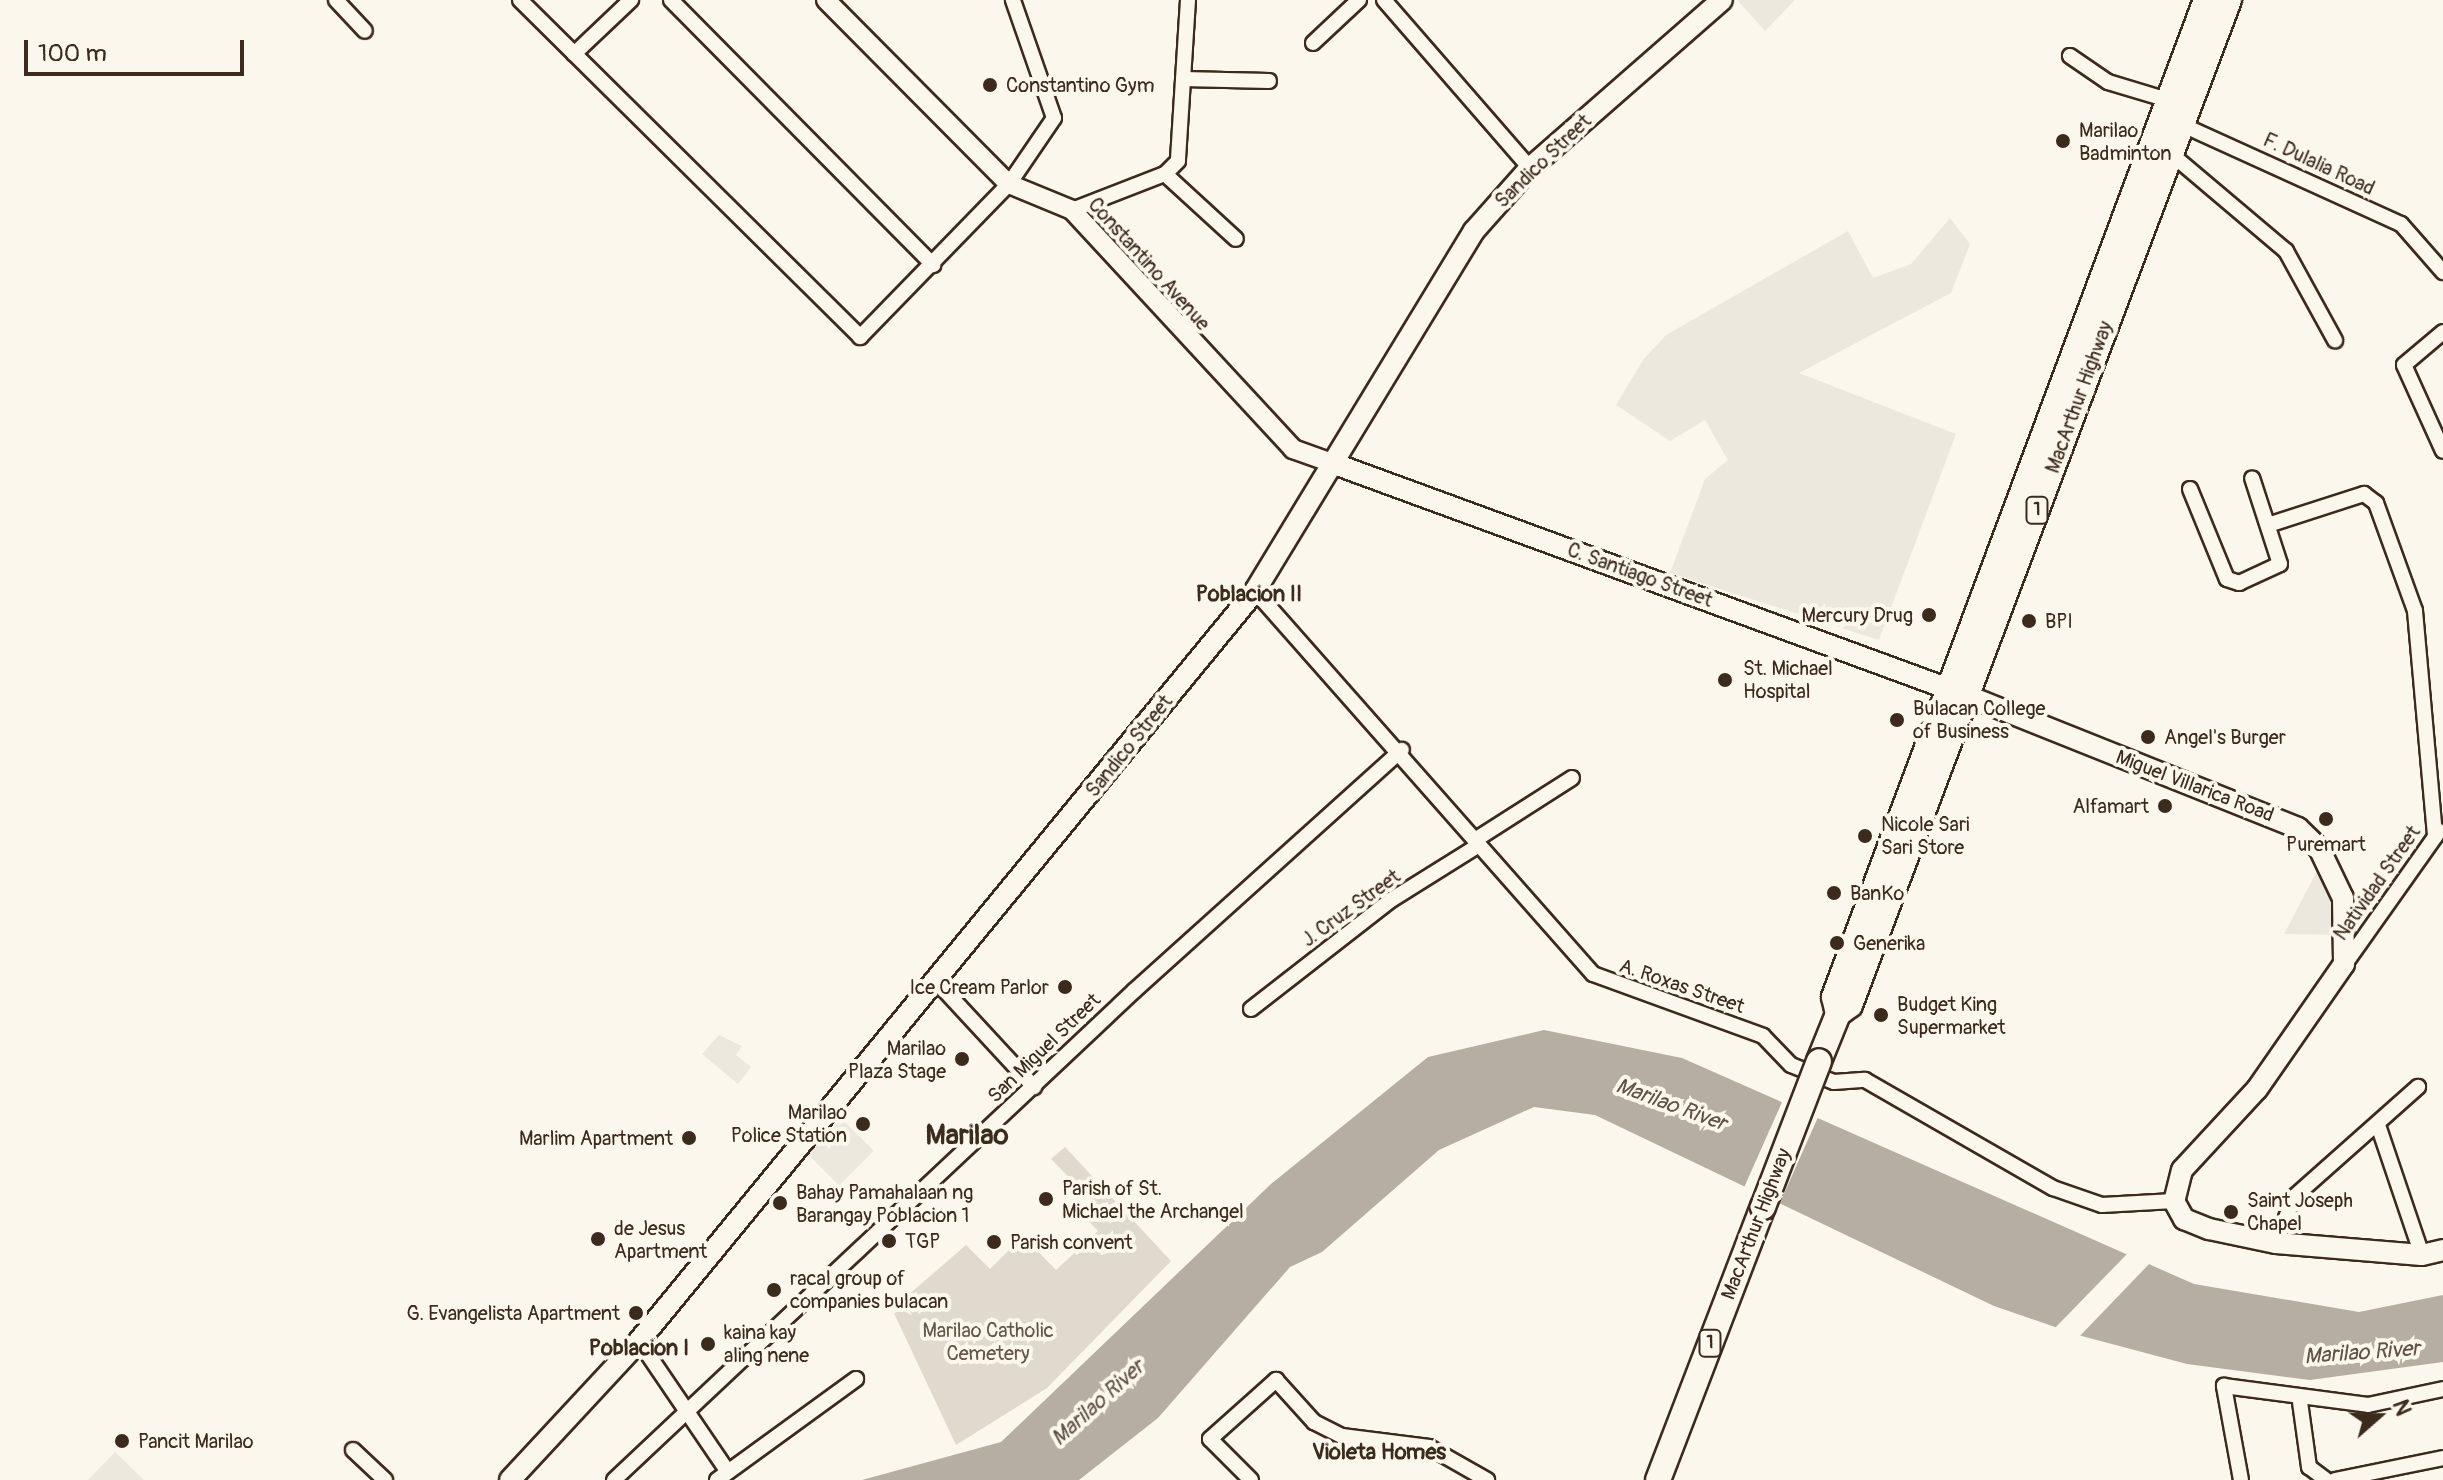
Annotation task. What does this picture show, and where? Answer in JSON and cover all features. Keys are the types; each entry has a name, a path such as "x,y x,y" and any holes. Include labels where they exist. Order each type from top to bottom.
{"highway":[{"name":"MacArthur Highway","path":"1658,1480 1819,1061 1838,1014 1850,1005 1957,692 2170,113 2206,0"},
{"name":"MacArthur Highway","path":"1957,692 2170,153 2170,113 2229,0"}],"main road":[{"name":"Sandico Street","path":"510,1480 639,1341 1255,591 1474,231 1530,168 1722,0"},
{"name":"C. Santiago Street","path":"1332,463 1957,692"},
{"name":"Miguel Villarica Road","path":"1957,692 2298,828 2319,848 2343,898 2344,964"},
{"path":"2344,964 2257,1089 2182,1170 2174,1201 2184,1219 2209,1229 2276,1243 2422,1255 2443,1250"}],"street":[{"path":"336,0 365,31"},
{"path":"520,0 860,337 1009,184 1054,115 1013,0"},
{"path":"574,54 631,0"},
{"path":"671,0 933,265"},
{"name":"Constantino Avenue","path":"826,0 1009,184 1072,210 1293,449 1332,463"},
{"path":"1072,210 1165,174 1178,161 1188,0"},
{"path":"1313,43 1359,0"},
{"path":"1384,0 1530,168"},
{"name":"F. Dulalia Road","path":"2070,56 2108,82 2401,224 2443,272"},
{"path":"1183,79 1269,81"},
{"path":"2170,153 2286,251 2335,340"},
{"path":"1165,174 1236,239"},
{"path":"2443,332 2405,361 2443,451"},
{"path":"2430,415 2443,406"},
{"path":"2190,489 2232,583 2280,564 2271,524 2252,478"},
{"path":"2271,524 2364,494 2376,503 2415,611 2439,831"},
{"name":"A. Roxas Street","path":"1255,591 1402,750 1477,842 1593,974 1763,1036 1791,1065 1820,1076 1865,1080 2053,1188 2102,1205 2174,1201"},
{"name":"San Miguel Street","path":"614,1480 1034,1087 1402,750"},
{"name":"J. Cruz Street","path":"1251,1009 1391,900 1572,778"},
{"name":"Natividad Street","path":"2344,964 2439,831"},
{"path":"935,980 1034,1087"},
{"path":"2276,1243 2294,1197 2418,1087"},
{"path":"2378,1125 2422,1255"},
{"path":"639,1341 688,1410 721,1475 790,1433 787,1425 856,1379"},
{"path":"1251,1480 1210,1439 1276,1380 1314,1422 1342,1436 1429,1447 1487,1480"},
{"path":"2241,1480 2224,1386 2300,1402 2368,1405 2443,1389"},
{"path":"2300,1402 2309,1467 2326,1480"},
{"path":"353,1450 385,1480"},
{"path":"2335,1480 2443,1458"}],"shaded area":[{"path":"1739,0 1795,0 1765,31 1738,1"},
{"path":"1950,218 1970,244 1951,293 1799,373 1956,434 1879,640 1670,573 1705,479 1728,460 1705,420 1670,441 1616,405 1643,360 1666,335 1848,231 1873,278 1911,264"},
{"path":"2317,871 2335,910 2335,935 2284,934"},
{"path":"719,1035 742,1046 736,1055 751,1067 738,1084 702,1054"},
{"path":"842,1119 874,1151 839,1185 807,1154"},
{"path":"115,1452 144,1480 88,1480"}],"green space":[{"name":"Marilao Catholic Cemetery","path":"1065,1147 1171,1261 1047,1388 956,1445 892,1309 966,1245 990,1269 1023,1236 1056,1270 1098,1231 1084,1216 1095,1204 1051,1159"}],"water":[{"name":"Marilao River","path":"1544,1030 1682,1058 2194,1284 2359,1312 2443,1295 2443,1362 2310,1380 2187,1364 2078,1335 1994,1306 1595,1115 1534,1107 1439,1150 1322,1252 1290,1267 1158,1418 1079,1480 862,1480 1001,1442 1271,1184 1428,1057"}],"pier":[{"path":"1783,1100 1819,1116 1778,1208 1742,1192"},
{"path":"2128,1253 2151,1262 2077,1339 2053,1330"}],"place":[{"name":"Constantino Gym","path":"990,85"},
{"name":"Marilao Badminton","path":"2063,141"},
{"name":"Mercury Drug","path":"1929,615"},
{"name":"BPI","path":"2029,621"},
{"name":"St. Michael Hospital","path":"1725,680"},
{"name":"Bulacan College of Business","path":"1897,720"},
{"name":"Angel's Burger","path":"2148,737"},
{"name":"Alfamart","path":"2165,806"},
{"name":"Puremart","path":"2326,819"},
{"name":"Nicole Sari Sari Store","path":"1865,836"},
{"name":"BanKo","path":"1834,893"},
{"name":"Generika","path":"1837,943"},
{"name":"Ice Cream Parlor","path":"1065,987"},
{"name":"Budget King Supermarket","path":"1881,1015"},
{"name":"Marilao Plaza Stage","path":"962,1059"},
{"name":"Marilao Police Station","path":"863,1124"},
{"name":"Marlim Apartment","path":"689,1138"},
{"name":"Parish of St. Michael the Archangel","path":"1046,1199"},
{"name":"Bahay Pamahalaan ng Barangay Poblacion 1","path":"780,1203"},
{"name":"Saint Joseph Chapel","path":"2231,1212"},
{"name":"de Jesus Apartment","path":"598,1239"},
{"name":"TGP","path":"889,1241"},
{"name":"Parish convent","path":"994,1242"},
{"name":"racal group of companies bulacan","path":"774,1290"},
{"name":"G. Evangelista Apartment","path":"636,1313"},
{"name":"kaina kay aling nene","path":"708,1344"},
{"name":"Pancit Marilao","path":"122,1441"}],"district":[{"name":"Poblacion II","path":"1249,595"},
{"name":"Marilao","path":"967,1136"},
{"name":"Poblacion I","path":"639,1349"},
{"name":"Violeta Homes","path":"1379,1453"}]}
